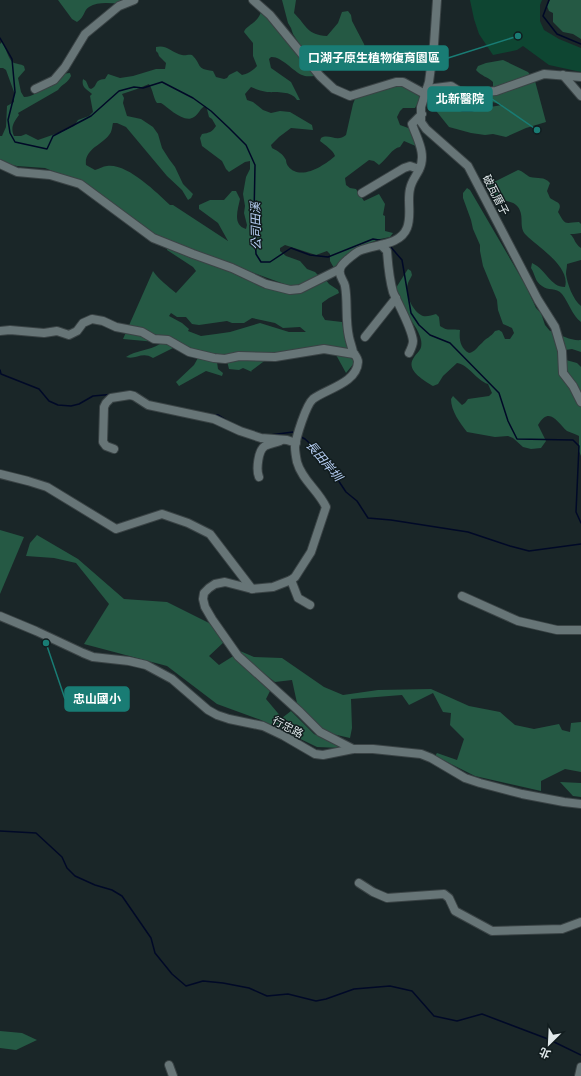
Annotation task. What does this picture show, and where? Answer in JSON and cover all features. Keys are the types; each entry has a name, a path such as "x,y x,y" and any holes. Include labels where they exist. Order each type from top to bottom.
{"street":[{"path":"36,89 54,80 65,67 85,34 119,6 134,0"},
{"path":"252,0 270,15 320,76 334,89 350,96 396,82 403,82 426,91 451,86 459,91 474,93 496,91 544,74 581,77"},
{"name":"破瓦厝子","path":"437,0 434,44 429,82 421,107 421,122 426,129 468,166 538,300 555,327 562,351 562,373 573,386 581,402"},
{"path":"563,75 581,96"},
{"path":"0,164 17,172 50,175 80,184 153,238 232,268 266,284 290,290 300,289 340,269 344,263 360,251 382,245 397,238 407,228 409,216 409,191 422,162 423,154 412,124 422,114"},
{"path":"362,194 404,168 410,166 419,169"},
{"path":"382,245 385,247 387,252 389,275 396,298 412,338 412,346 409,353"},
{"path":"340,269 340,276 345,284 346,321 354,354 358,359 358,363 352,375 340,386 313,399 309,404 298,431 296,441 296,460 300,470 326,507 311,552 295,577 291,580 273,587 252,589 225,582 215,584 204,593 203,599 205,607 238,656 320,732 353,750"},
{"path":"365,337 396,298"},
{"path":"0,331 10,330 44,333 57,331 69,335 77,331 83,323 92,320 103,321 116,327 142,332 154,339 168,340 189,352 214,358 239,356 274,357 324,349 354,354"},
{"path":"114,449 106,446 103,442 104,407 111,398 130,395 148,405 214,419 240,431 261,438 296,441"},
{"path":"259,476 257,472 261,450 264,446 287,440"},
{"path":"0,474 47,487 116,529 162,514 188,523 210,534 252,589"},
{"path":"291,580 298,598 310,605"},
{"path":"462,596 518,621 557,630 581,630"},
{"name":"行忠路","path":"0,616 93,657 130,661 146,665 172,679 208,710 217,715 229,720 263,726 315,754 323,756 353,750 373,749 421,754 431,758 465,778 480,783 522,794 581,804"},
{"path":"359,883 373,892 387,898 444,894 449,898 455,911 492,930 562,929 581,922"},
{"path":"169,1064 173,1076"},
{"path":"579,1076 581,1067"}],"green space":[{"path":"58,0 136,0 127,3 103,3 93,5 87,9 77,22 72,19"},
{"path":"282,0 296,0 294,13 311,32 320,35 327,36 338,23 342,12 348,11 364,44 369,61 366,66 353,63 342,58 310,51 300,45 288,23"},
{"path":"470,0 542,0 540,5 540,21 544,30 559,39 581,48 581,72 549,65 523,46 517,50 493,55 479,34"},
{"path":"550,0 581,0 581,39 573,34 563,32 553,22 553,13 549,11 547,6"},
{"path":"261,12 270,17 315,76 302,75 283,61 275,57 271,57 269,59 271,68 291,82 300,100 297,100 288,93 267,92 251,87 245,94 247,100 253,102 263,110 271,113 280,111 290,112 312,125 313,130 291,128 271,145 272,148 283,156 288,166 293,171 306,172 312,170 325,164 335,156 331,150 320,141 321,138 339,138 346,135 355,99 400,84 419,94 420,99 415,108 403,108 397,117 400,125 411,129 418,147 404,141 400,147 394,149 379,165 374,161 369,160 345,178 346,185 350,188 356,189 364,201 379,194 385,204 383,215 385,216 385,231 393,233 390,237 356,248 334,268 330,261 330,254 327,251 316,255 285,245 280,248 280,251 286,256 300,261 307,269 315,272 318,275 318,278 295,288 159,238 80,182 45,168 17,166 8,164 0,159 0,136 2,136 6,127 7,106 14,102 14,92 6,70 0,68 0,44 2,42 12,61 24,66 25,70 18,78 21,92 24,97 36,93 58,77 70,73 70,78 58,90 18,113 19,115 14,122 13,127 14,136 26,134 38,140 74,126 78,120 89,116 93,112 90,96 92,94 84,86 83,79 91,89 99,80 105,79 108,74 120,78 133,76 156,69 165,69 166,63 159,56 156,51 156,47 160,46 182,55 192,55 201,67 213,71 216,77 224,79 237,71 242,75 250,72 257,66 253,56 253,43 244,32","holes":["149,84 157,103 161,103 181,117 190,119 205,106 209,117 216,126 210,132 202,134 200,138 202,146 222,161 229,172 245,162 250,161 250,169 246,177 243,194 245,206 244,213 247,225 246,229 242,227 237,220 240,199 236,191 232,191 224,200 210,200 199,205 199,209 218,223 228,241 173,205 170,205 149,186 123,169 115,166 106,166 95,170 86,165 88,155 110,134 113,123 117,123 126,127 167,176 182,190 188,200 191,198 193,194 183,184 175,167 162,148 158,134 153,127 141,119 127,116 122,94"]},
{"path":"503,60 528,72 535,81 546,122 526,128 506,137 493,134 485,135 471,133 449,127 429,102 447,92 451,93 452,106 462,112 472,112 478,109 502,105 486,100 484,95 493,87 493,82 476,70 478,66 486,63"},
{"path":"518,170 530,177 548,181 550,183 547,191 550,198 560,204 558,212 564,222 579,222 581,224 581,233 570,234 581,248 581,260 567,264 566,274 575,300 581,306 581,322 575,316 560,292 544,287 536,280 531,268 532,263 552,281 560,286 565,287 566,280 563,272 552,258 526,235 522,229 521,214 518,207 513,203 493,197 484,180 496,181"},
{"path":"467,188 470,190 526,286 536,308 541,313 545,325 550,331 554,331 570,339 581,340 581,352 572,349 565,350 566,360 577,363 581,367 581,456 579,451 579,436 567,431 550,416 542,419 538,425 546,441 541,448 531,449 523,447 513,438 508,436 495,437 467,432 454,412 451,399 453,396 462,405 468,399 489,396 492,393 488,384 461,364 457,363 443,376 438,384 433,386 417,375 412,368 413,359 421,346 421,340 417,329 394,291 408,269 411,271 412,275 408,283 407,292 413,307 423,316 436,314 439,317 440,326 443,328 460,330 461,343 464,349 469,353 495,331 499,330 502,332 505,339 510,339 514,333 512,328 503,324 498,310 497,300 483,266 480,245 463,198 463,193"},
{"path":"167,246 181,254 223,267 272,288 296,294 304,292 326,280 338,290 339,293 322,303 322,315 325,320 342,322 347,346 355,362 346,373 335,353 328,351 267,359 251,371 252,372 243,368 239,370 229,369 227,361 217,362 218,369 223,373 222,376 206,371 179,386 176,382 194,365 199,356 175,347 153,358 146,355 130,358 126,357 160,344 156,342 123,339 153,271 176,293 196,271 193,267 167,250","holes":["171,313 177,317 186,317 192,324 199,325 227,321 232,323 244,323 252,318 275,323 283,328 300,327 306,332 289,332 260,323 230,332 201,336 188,331 189,329 182,323 169,316"]},
{"path":"0,530 24,537 0,594"},
{"path":"37,535 78,559 124,599 167,602 211,624 224,642 209,656 219,665 235,655 271,689 266,699 282,718 291,711 314,734 334,743 341,748 317,747 261,720 217,704 167,666 84,644 109,604 76,563 54,558 26,556 30,543"},
{"path":"240,651 254,657 282,658 324,687 343,695 378,690 431,689 469,706 500,712 515,725 534,729 559,724 562,730 570,732 571,723 581,722 581,772 565,769 541,781 541,791 475,776 435,756 437,753 457,760 464,739 450,725 451,713 443,712 433,693 409,705 402,695 351,699 352,728 350,738 324,732 297,703 292,680 275,682 246,660"},
{"path":"560,782 581,783 581,797 573,796"},
{"path":"0,1031 22,1033 37,1040 16,1050 0,1048"}],"waterway":[{"name":"公司田溪","path":"549,0 543,16 557,34 581,44"},
{"name":"公司田溪","path":"0,38 12,59 15,92 8,120 10,133 15,142 47,149 53,136 91,116 119,91 134,87 143,88 162,82 193,98 211,111 246,145 255,165 254,216 256,254 261,262 270,262 291,248 310,255 328,257 373,239 385,241"},
{"name":"公司田溪","path":"389,245 402,260 411,313 419,325 430,335 450,343 499,393 508,421 517,439 573,440 579,446 576,512 581,523"},
{"name":"長田岸圳","path":"0,370 1,374 39,389 49,401 58,405 71,406 79,404 93,396 115,394"},
{"name":"長田岸圳","path":"207,414 218,415 226,420"},
{"name":"長田岸圳","path":"270,435 293,432 296,434"},
{"name":"長田岸圳","path":"301,437 320,453 346,492 357,501 368,518 391,520 468,532 529,551 581,544"},
{"path":"0,831 36,833 62,857 67,868 75,876 95,885 112,890 122,896 151,938 155,953 172,974 186,986 203,981 223,983 249,988 267,996 288,994 316,1001 354,989 390,986 412,991 434,1016 457,1021 482,1014 548,1039 581,1055"}],"place":[{"name":"口湖子原生植物復育園區","path":"518,36"},
{"name":"北新醫院","path":"537,130"},
{"name":"忠山國小","path":"46,643"}]}
